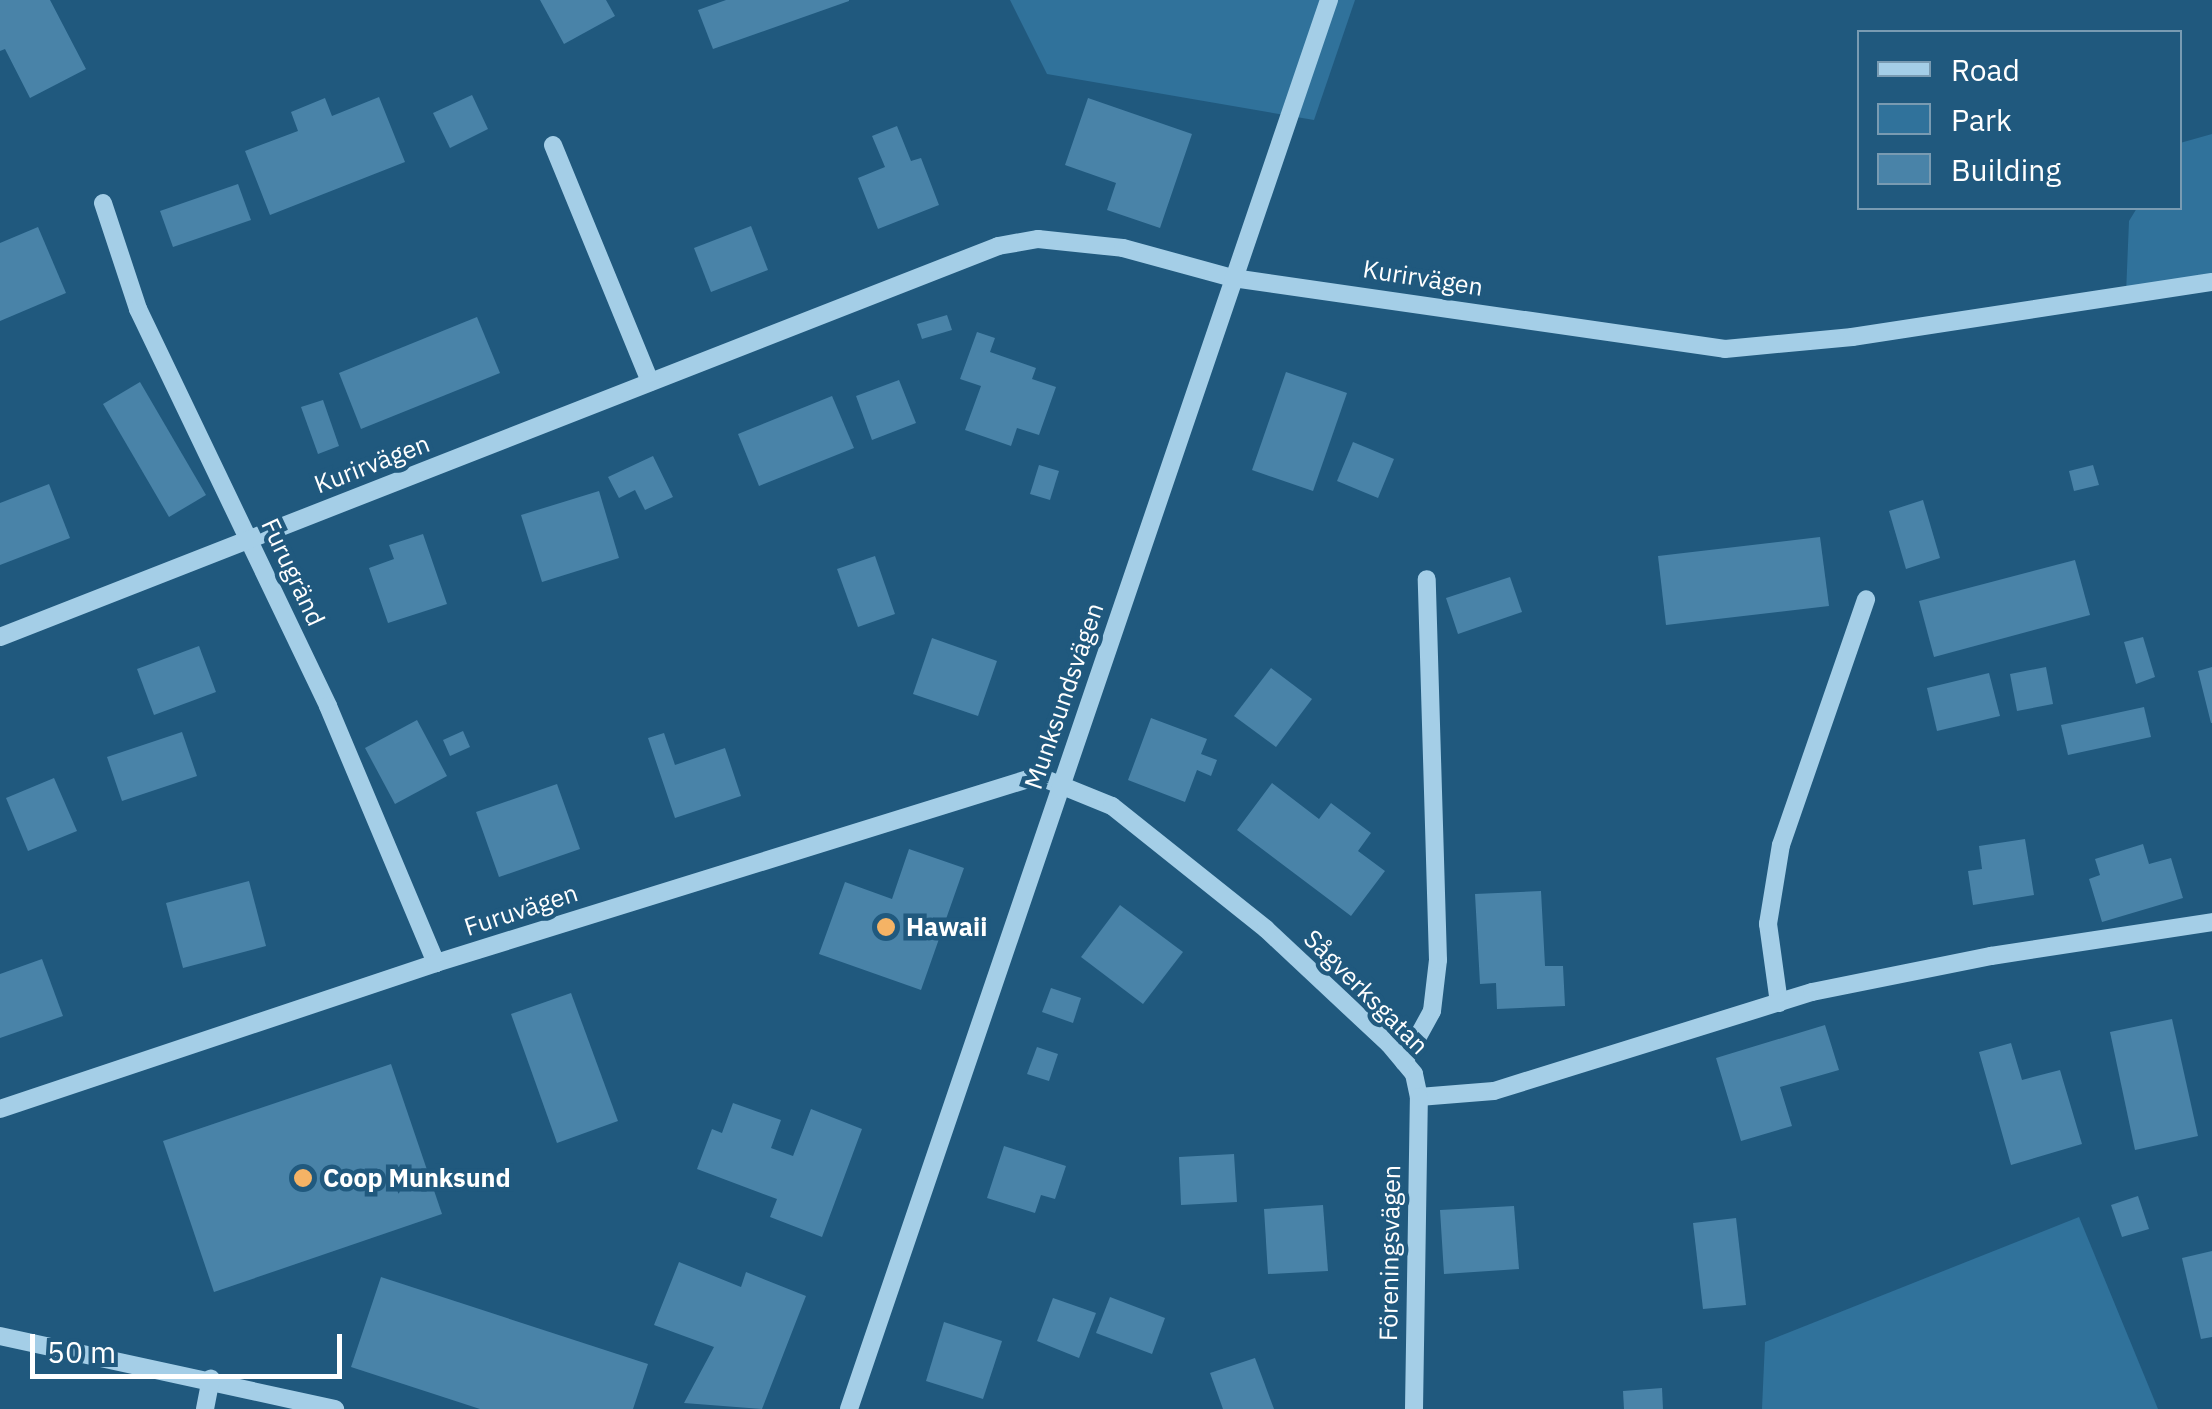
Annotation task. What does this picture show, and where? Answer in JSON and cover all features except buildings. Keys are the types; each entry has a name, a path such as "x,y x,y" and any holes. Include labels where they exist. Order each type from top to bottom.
{"street":[{"name":"Munksundsvägen","path":"849,1409 1329,0"},
{"path":"553,145 650,382"},
{"name":"Furugränd","path":"103,203 138,309 251,539 436,963"},
{"name":"Kurirvägen","path":"0,637 650,382 1025,241 1123,248 1233,278 1725,349 1852,337 2212,282"},
{"path":"1404,1062 1432,1011 1438,960 1427,579"},
{"path":"1779,1003 1768,924 1781,845 1866,598"},
{"name":"Furuvägen","path":"0,1109 436,963 1013,782 1038,776 1060,782"},
{"name":"Sågverksgatan","path":"1060,782 1112,806 1198,872 1404,1062 1419,1097 1494,1092 1779,1003 1990,956 2212,922"},
{"name":"Föreningsvägen","path":"1414,1409 1419,1097"},
{"path":"0,1336 211,1378 335,1409"},
{"path":"206,1409 211,1378"}],"green space":[{"path":"1010,0 1355,0 1314,120 1047,74"},
{"path":"2212,134 2212,281 2126,294 2129,221 2136,210 2182,210 2182,142"},
{"path":"2079,1217 2158,1409 1762,1409 1765,1342"}],"place":[{"name":"Hawaii","path":"886,927"},
{"name":"Coop Munksund","path":"303,1178"}]}
